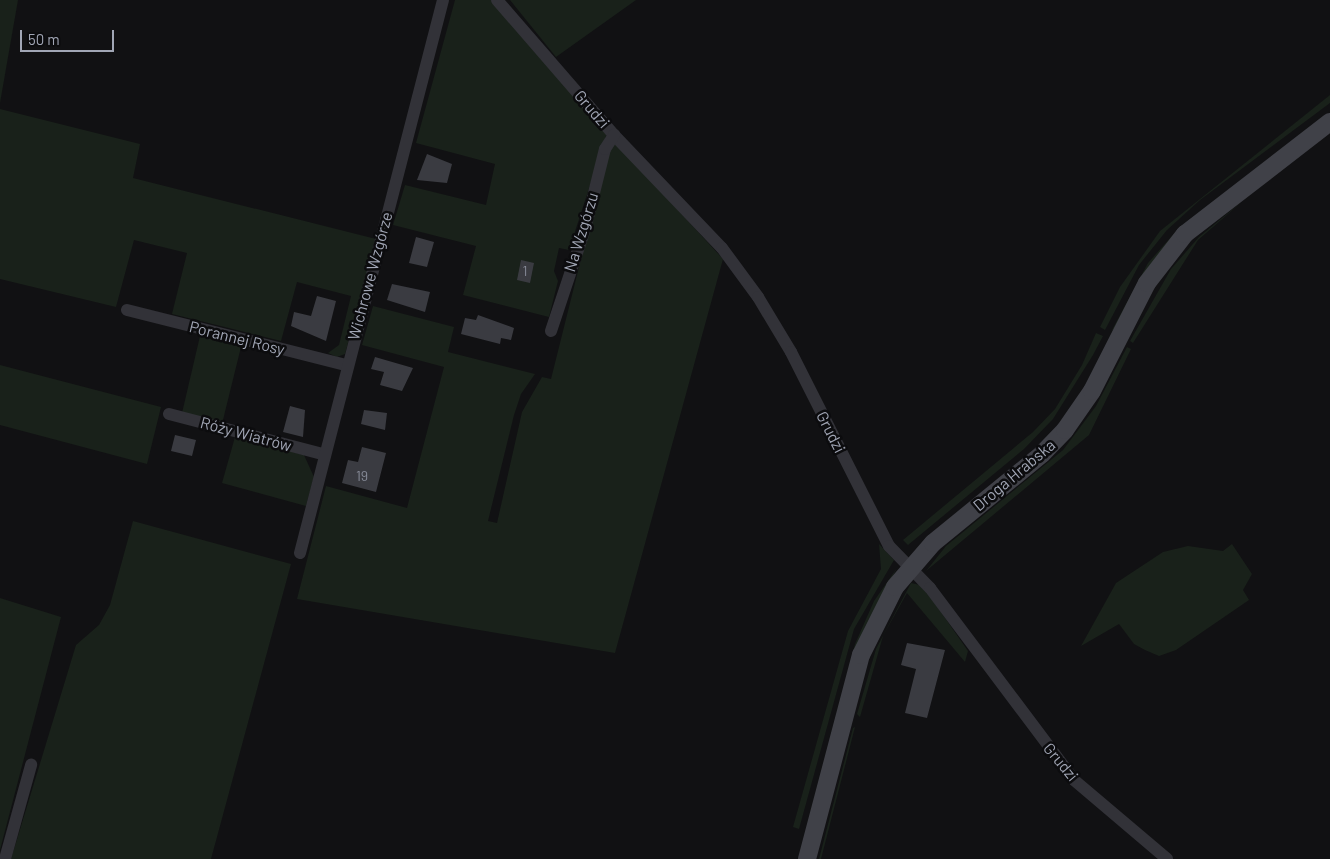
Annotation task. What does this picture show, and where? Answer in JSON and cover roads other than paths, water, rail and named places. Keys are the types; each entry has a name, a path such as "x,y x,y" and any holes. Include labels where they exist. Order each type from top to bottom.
{"street":[{"name":"Wichrowe Wzgórze","path":"300,553 346,365 443,0"},
{"name":"Grudzi","path":"497,0 614,135 722,248 758,297 791,352 886,541 910,566 1074,780 1167,859"},
{"name":"Droga Hrabska","path":"807,859 867,638 887,599 910,566 956,523 1042,454 1065,430 1092,391 1147,283 1184,234 1330,122"},
{"name":"Na Wzgórzu","path":"552,331 585,229 605,149 614,135"},
{"name":"Porannej Rosy","path":"127,310 346,365"},
{"name":"Róży Wiatrów","path":"169,414 323,454"},
{"path":"4,859 31,765"}]}
